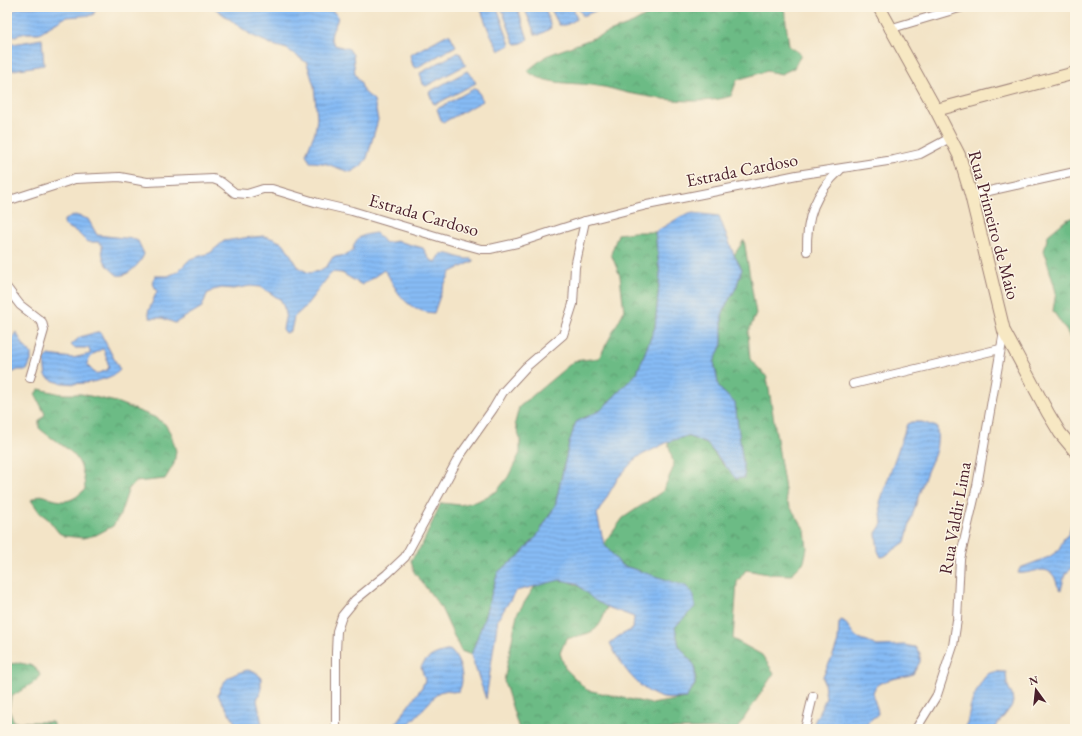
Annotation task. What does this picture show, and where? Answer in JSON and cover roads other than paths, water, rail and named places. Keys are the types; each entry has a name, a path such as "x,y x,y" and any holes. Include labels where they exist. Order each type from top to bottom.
{"main road":[{"name":"Rua Primeiro de Maio","path":"879,7 889,29 936,110 963,166 1004,331 1048,413 1060,433 1075,451"},
{"path":"936,110 1075,73"}],"street":[{"path":"889,29 963,7"},
{"name":"Estrada Cardoso","path":"7,201 75,179 120,176 147,182 213,179 221,182 235,193 247,194 263,189 272,189 318,203 352,211 419,232 481,248 517,243 586,221 647,205 797,175 840,170 915,155 950,138"},
{"path":"807,251 806,234 809,220 816,202 824,187 840,170"},
{"path":"971,195 1075,172"},
{"path":"336,729 337,631 342,616 355,600 405,557 459,457 493,410 503,392 522,371 563,335 573,304 575,267 586,221"},
{"path":"7,288 20,306 42,322 44,330 30,378"},
{"name":"Rua Valdir Lima","path":"916,729 936,696 953,646 957,620 960,559 977,486 1004,331"},
{"path":"853,384 1000,349"},
{"path":"805,729 813,696"}],"water":[{"path":"20,7 97,7 93,15 66,17 39,33 26,33 7,38 7,14"},
{"path":"213,7 328,7 338,16 331,39 335,45 349,49 353,55 355,74 361,83 363,91 374,100 378,120 367,158 361,166 351,172 327,164 310,162 306,154 315,132 317,118 314,86 307,63 287,49 273,45 251,35"},
{"path":"480,7 497,7 510,45 499,51 488,29"},
{"path":"501,7 517,7 528,39 526,41 518,44 514,42"},
{"path":"524,7 545,7 551,28 539,35 535,34"},
{"path":"550,7 573,7 577,19 566,25 559,25"},
{"path":"578,7 600,7 600,9 583,16"},
{"path":"448,34 456,46 416,68 413,66 410,55"},
{"path":"42,39 44,65 7,71 7,45"},
{"path":"457,53 460,53 466,65 426,86 423,84 420,73"},
{"path":"467,71 476,83 436,104 433,103 429,92"},
{"path":"475,88 483,101 444,122 441,120 437,109"},
{"path":"693,213 719,216 734,255 742,269 736,288 726,305 722,316 722,344 714,362 719,388 735,403 745,478 736,479 707,444 687,436 668,442 636,458 618,478 597,514 604,544 621,565 686,586 694,595 695,607 675,627 679,646 695,666 695,684 686,698 663,698 644,688 630,675 610,643 619,636 633,629 634,617 607,607 594,600 576,583 560,580 516,591 498,619 486,699 471,655 483,622 498,572 519,556 537,536 555,506 569,443 576,422 601,410 637,373 655,327 660,275 655,232 682,216"},
{"path":"75,215 88,219 97,235 133,239 138,241 144,254 140,262 129,272 117,275 105,262 102,246 99,242 87,242 77,232 64,225 64,220"},
{"path":"376,233 385,243 397,241 423,248 430,260 436,262 441,254 471,259 474,261 451,272 443,287 434,313 421,311 410,305 401,297 384,270 362,285 342,273 332,272 304,308 294,317 291,331 286,333 283,329 286,313 281,300 261,287 250,286 213,290 207,294 202,307 175,323 162,318 150,318 148,312 157,291 152,282 155,276 168,276 177,272 190,259 210,253 224,241 264,236 274,239 284,244 299,268 309,273 319,271 327,266 333,257 347,255 353,250 354,245 360,237"},
{"path":"16,332 24,346 31,353 31,361 27,370 18,370 7,375 7,347"},
{"path":"100,332 120,370 114,375 106,378 72,384 52,380 46,376 44,361 48,355 73,358 90,354 88,348 74,348 71,345 80,337","holes":["102,349 104,350 109,367 107,370 96,374 87,365 90,357"]},
{"path":"912,422 922,422 937,427 936,450 911,518 905,542 885,556 881,557 878,551 876,533 882,524 880,502 907,424"},
{"path":"1075,522 1075,566 1065,574 1061,590 1058,587 1053,575 1045,570 1018,573 1020,568 1049,557 1059,550 1064,538 1069,534 1071,525"},
{"path":"841,620 844,621 856,637 877,646 904,645 915,647 920,653 920,662 913,674 883,682 874,690 873,695 878,714 868,722 866,729 811,729 826,698 823,676 838,641 839,623"},
{"path":"450,650 457,659 461,669 462,681 459,691 452,692 448,690 439,692 410,723 392,728 422,687 425,680 421,667 434,655"},
{"path":"247,670 254,671 261,677 261,690 257,700 263,729 239,729 218,695 222,685 228,678"},
{"path":"992,672 1006,672 1007,684 1012,695 1013,702 1011,707 994,729 963,729 967,722 973,700 987,675"}]}
